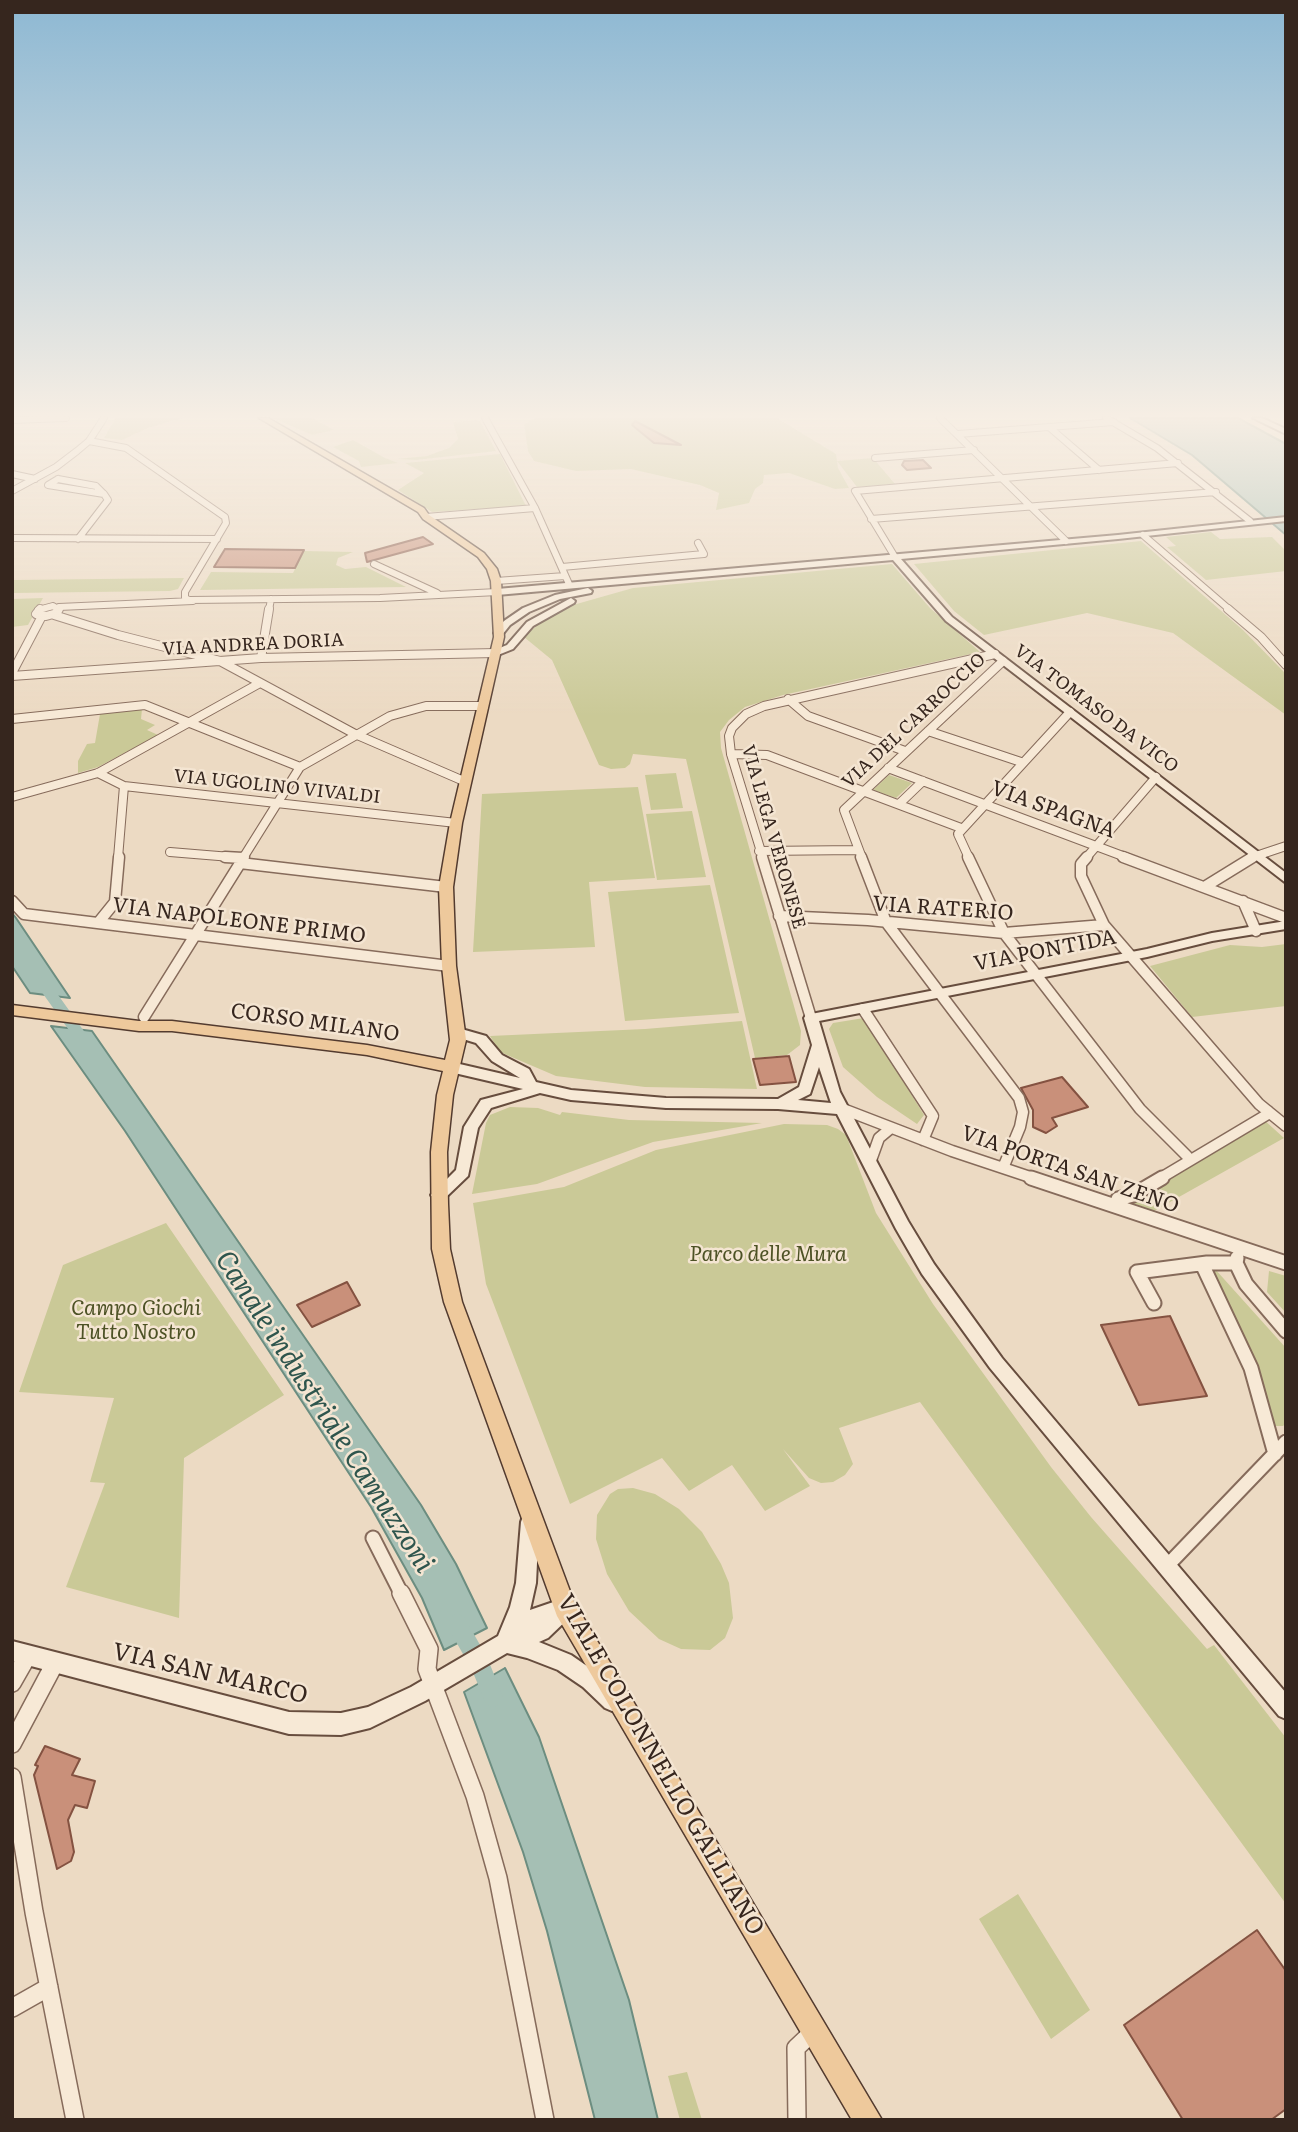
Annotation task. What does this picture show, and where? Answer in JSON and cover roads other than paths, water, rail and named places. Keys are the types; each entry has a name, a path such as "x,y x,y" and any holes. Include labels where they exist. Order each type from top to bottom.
{"main road":[{"path":"427,517 488,561 497,586"},
{"name":"VIALE COLONNELLO GALLIANO","path":"497,586 499,633 456,823 446,887 449,965 458,1033 445,1095 439,1152 439,1195 441,1249 453,1302 565,1608 868,2120"},
{"name":"CORSO MILANO","path":"12,1000 36,1009"},
{"name":"CORSO MILANO","path":"12,1010 36,1009 88,1015 144,1017 172,1026"},
{"name":"CORSO MILANO","path":"88,1015 139,1026 172,1026 367,1050 451,1067"}],"street":[{"path":"78,539 95,517"},
{"path":"199,600 185,598 184,594 226,523 225,517"},
{"path":"540,517 567,580"},
{"path":"891,517 871,519 895,557"},
{"path":"1040,517 1066,541"},
{"path":"1247,517 1251,521"},
{"path":"499,633 518,615 540,603 644,581 1286,519"},
{"path":"1101,537 1143,535 1182,529"},
{"path":"1143,535 1261,637 1286,665"},
{"path":"12,538 217,539"},
{"path":"562,567 704,554 698,543"},
{"name":"VIA TOMASO DA VICO","path":"895,557 949,619 1286,879"},
{"path":"373,564 440,595"},
{"path":"497,586 544,586 567,580"},
{"path":"57,611 199,600 440,595 497,586 567,580 644,581"},
{"path":"497,586 550,592 604,588"},
{"path":"495,653 510,647 530,624 547,613 604,588"},
{"path":"261,658 271,599"},
{"path":"57,611 118,635 220,661 355,734 466,782"},
{"name":"VIA ANDREA DORIA","path":"12,675 42,616 57,611"},
{"name":"VIA ANDREA DORIA","path":"12,675 261,658 495,653"},
{"name":"VIA LEGA VERONESE","path":"815,1032 759,851 731,754 729,736 737,720 764,706 999,657"},
{"name":"VIA DEL CARROCCIO","path":"999,657 928,731 844,810 886,922 1019,1098 1023,1112 1020,1127 1003,1168"},
{"path":"12,797 98,773 260,683"},
{"path":"788,699 808,716 905,751"},
{"path":"12,719 145,705 191,721 300,767"},
{"path":"144,1017 300,767 390,716 426,706 484,706"},
{"path":"1070,712 983,803 958,834 1004,933 1140,1109 1187,1156"},
{"path":"928,731 1021,762"},
{"path":"731,754 767,755 961,828"},
{"name":"VIA SPAGNA","path":"888,768 1286,918"},
{"name":"VIA UGOLINO VIVALDI","path":"98,773 124,786 456,823"},
{"path":"1156,777 1081,864 1081,876 1104,925 1268,1111 1286,1126"},
{"path":"899,804 923,781"},
{"path":"98,923 115,902 124,786"},
{"path":"1206,886 1257,854 1286,846"},
{"path":"759,851 858,849"},
{"path":"170,852 446,887"},
{"name":"VIA NAPOLEONE PRIMO","path":"12,901 24,914 449,965"},
{"path":"1243,901 1256,931"},
{"name":"VIA RATERIO","path":"779,916 1004,933 1104,925"},
{"name":"VIA PONTIDA","path":"815,1032 829,1015 1132,956 1212,937 1286,925"},
{"path":"863,1009 933,1116 923,1140"},
{"path":"778,1104 805,1090 815,1032"},
{"path":"815,1032 833,1092 928,1269 996,1363 1286,1709"},
{"path":"458,1033 481,1039 497,1058 524,1073 536,1089"},
{"path":"451,1067 536,1089 605,1099 666,1103 778,1104 843,1109"},
{"path":"439,1195 463,1172 471,1127 486,1104 536,1089"},
{"name":"VIA PORTA SAN ZENO","path":"843,1109 1003,1168 1286,1263"},
{"path":"1118,1199 1133,1195 1268,1114 1268,1111"},
{"path":"870,1163 879,1138 891,1128"},
{"path":"1239,1248 1236,1263 1259,1301 1286,1331"},
{"path":"1154,1303 1137,1272 1236,1263"},
{"path":"1202,1264 1251,1368 1275,1454"},
{"path":"1166,1567 1286,1442"},
{"path":"531,1519 526,1583 520,1609 503,1643 527,1648 564,1662 631,1718"},
{"path":"373,1538 429,1649 427,1669 440,1682 475,1796 498,1878 545,2120"},
{"name":"VIA SAN MARCO","path":"20,1653 289,1723 313,1726 341,1724 370,1717 440,1682 503,1643 520,1640 541,1631 565,1608"},
{"path":"12,1684 20,1653"},
{"path":"12,1744 55,1663"},
{"path":"12,1777 75,2120"},
{"path":"12,2008 49,1987"},
{"path":"797,2120 796,2048 815,2030"}],"water":[{"path":"1265,517 1286,517 1286,535"},
{"path":"12,913 70,998 30,993 12,966"},
{"path":"51,1026 92,1031 421,1505 456,1564 487,1628 444,1650 422,1598 371,1507 125,1131"},
{"path":"505,1668 539,1737 629,2000 658,2120 595,2120 547,1931 523,1852 464,1692"}],"waterway":[{"name":"Canale industriale Camuzzoni","path":"41,981 86,1044"},
{"name":"Canale industriale Camuzzoni","path":"457,1624 480,1664 493,1697"}],"park label":[{"name":"Parco delle Mura","path":"768,1255"},
{"name":"Campo Giochi Tutto Nostro","path":"136,1321"}]}
